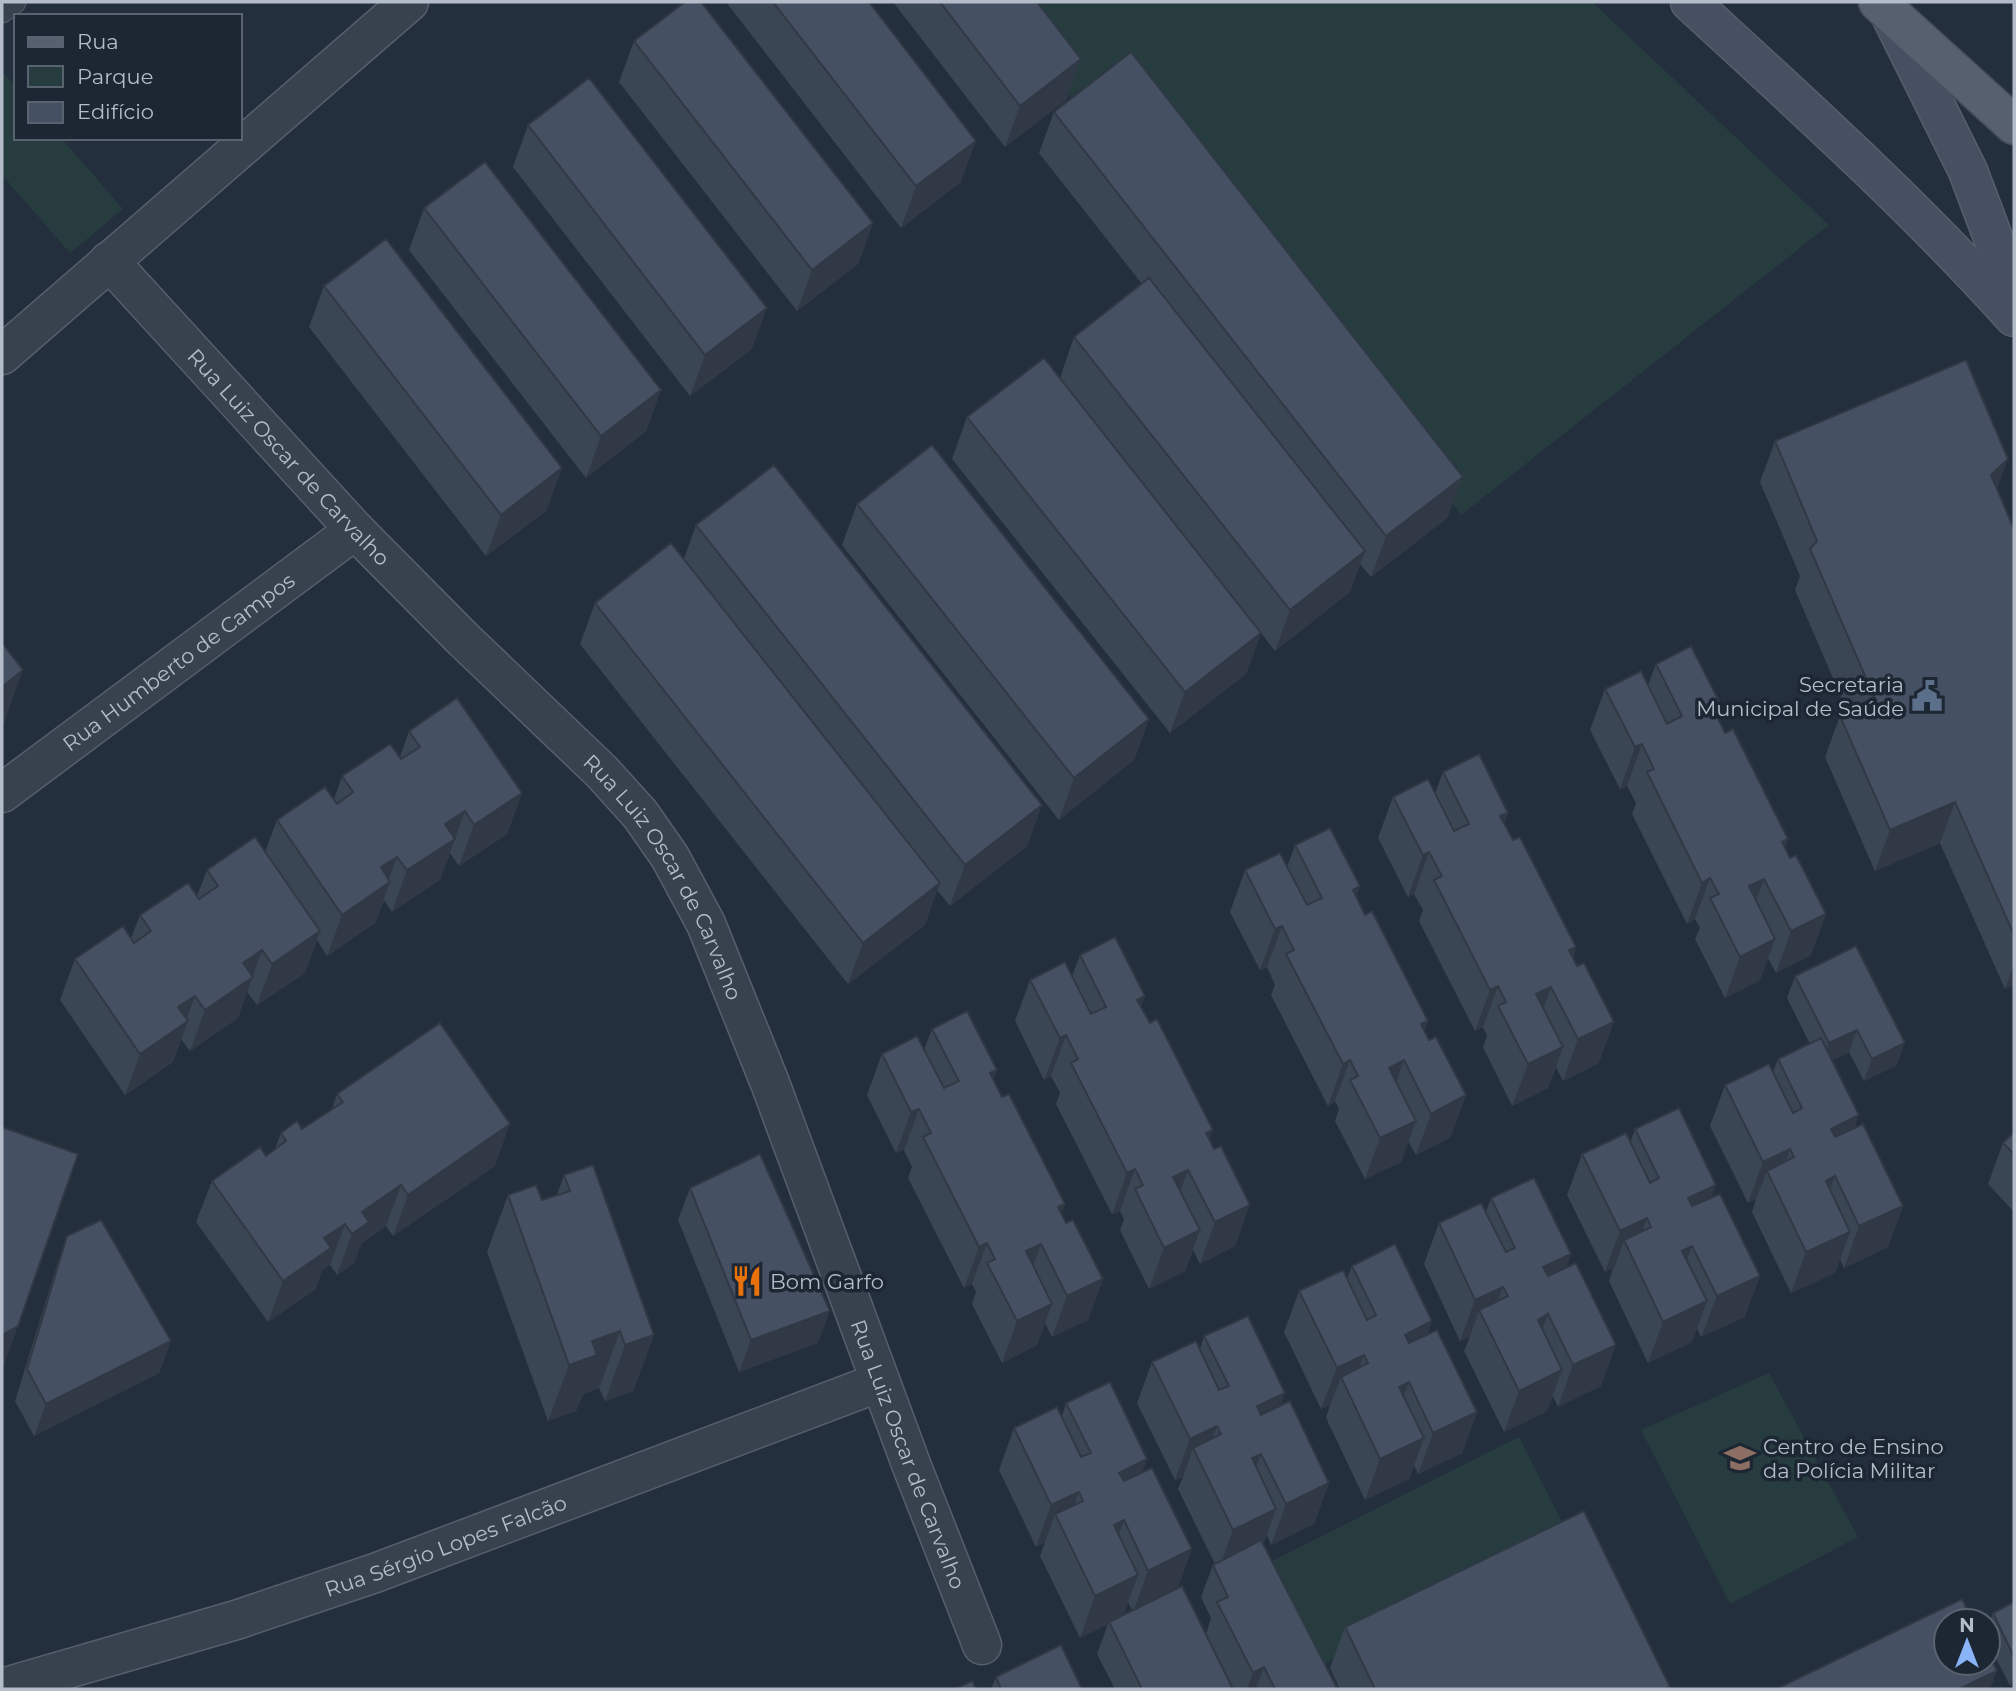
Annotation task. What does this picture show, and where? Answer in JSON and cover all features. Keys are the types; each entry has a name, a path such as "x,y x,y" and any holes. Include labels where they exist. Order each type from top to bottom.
{"main road":[{"path":"1690,2 1861,159 1958,256 2014,317"},
{"path":"1884,7 2014,125"},
{"path":"1884,7 1968,171 2014,293"}],"street":[{"path":"2,355 409,2"},
{"name":"Rua Luiz Oscar de Carvalho","path":"109,261 355,530 463,639 602,772 640,814 670,857 706,924 770,1083 880,1382 982,1645"},
{"name":"Rua Humberto de Campos","path":"2,793 355,530"},
{"name":"Rua Sérgio Lopes Falcão","path":"2,1688 236,1620 375,1573 880,1382"}],"lane":[{"path":"2,11 14,2"}],"green space":[{"path":"998,2 1592,2 1829,225 1461,515 1115,87 1082,112"},
{"path":"2,71 14,85 14,140 63,140 123,209 70,253 2,175"},
{"path":"1769,1373 1858,1537 1730,1604 1641,1430"},
{"path":"1519,1437 1571,1540 1302,1675 1250,1572"}],"building":[{"path":"685,2 701,2 873,223 812,270 634,41"},
{"path":"773,2 869,2 976,141 916,186"},
{"path":"940,2 1037,2 1081,59 1020,106"},
{"path":"1131,52 1463,477 1386,536 1054,112"},
{"path":"589,78 767,308 705,355 528,125"},
{"path":"485,162 661,390 601,436 424,208"},
{"path":"386,239 562,468 501,515 324,286"},
{"path":"1149,278 1365,551 1290,610 1074,337"},
{"path":"1044,358 1261,633 1185,692 967,417"},
{"name":"Secretaria Municipal de Saúde","path":"1966,360 2008,459 1991,475 2014,529 2014,935 1955,802 1890,830 1840,716 1876,701 1810,549 1817,541 1775,441"},
{"path":"932,445 1149,719 1074,778 857,504"},
{"path":"774,465 1042,805 965,865 696,525"},
{"path":"671,543 940,883 863,943 595,603"},
{"path":"2,643 23,670 2,687"},
{"path":"1691,646 1721,705 1713,709 1725,733 1733,729 1788,839 1782,842 1790,858 1796,855 1826,914 1791,931 1764,879 1749,886 1775,939 1740,957 1710,898 1719,894 1710,878 1702,883 1647,772 1654,769 1642,744 1635,747 1605,689 1641,671 1667,724 1682,716 1656,664"},
{"path":"457,698 522,793 474,825 465,811 445,824 455,839 407,870 397,857 381,867 390,882 342,915 277,820 325,787 337,804 353,792 342,776 390,744 401,759 420,747 409,731"},
{"path":"1479,754 1508,813 1500,816 1513,840 1520,837 1576,947 1569,950 1577,966 1584,963 1614,1022 1578,1039 1551,987 1536,994 1563,1047 1528,1064 1498,1006 1506,1002 1498,986 1490,990 1434,880 1442,876 1429,852 1423,855 1393,797 1428,779 1454,831 1469,824 1443,772"},
{"path":"1330,828 1360,886 1353,890 1365,915 1372,911 1428,1021 1421,1024 1429,1040 1436,1037 1466,1095 1431,1114 1404,1060 1389,1068 1416,1121 1380,1138 1350,1080 1358,1076 1350,1060 1343,1064 1286,954 1294,950 1282,926 1275,929 1245,870 1280,853 1307,905 1322,898 1295,845"},
{"path":"255,837 320,931 272,964 262,950 243,963 253,977 205,1010 195,996 178,1007 188,1021 140,1054 75,959 123,926 134,943 151,931 140,915 188,883 199,899 218,886 207,870"},
{"path":"1115,937 1145,996 1137,1000 1150,1023 1157,1019 1213,1130 1206,1133 1214,1149 1221,1146 1250,1205 1215,1222 1188,1170 1173,1177 1200,1230 1164,1248 1135,1189 1143,1185 1135,1169 1127,1173 1071,1063 1078,1059 1066,1035 1060,1038 1030,980 1065,962 1091,1014 1106,1007 1080,955"},
{"path":"1856,946 1905,1043 1872,1059 1857,1030 1829,1043 1795,976"},
{"path":"967,1011 997,1070 990,1073 1002,1097 1009,1094 1065,1204 1058,1207 1066,1223 1073,1220 1103,1279 1067,1296 1041,1244 1026,1251 1052,1304 1017,1321 987,1263 995,1259 987,1243 979,1247 923,1137 931,1133 919,1109 911,1112 882,1054 917,1036 944,1088 959,1081 932,1029"},
{"path":"440,1023 510,1124 408,1195 401,1185 362,1212 369,1222 352,1234 345,1224 324,1238 331,1248 283,1281 212,1181 260,1147 266,1156 286,1141 281,1133 297,1121 302,1129 343,1102 337,1094"},
{"path":"1821,1038 1859,1115 1831,1129 1835,1137 1863,1124 1903,1206 1859,1226 1835,1176 1826,1181 1850,1232 1806,1252 1767,1171 1794,1157 1790,1149 1763,1162 1725,1085 1769,1064 1793,1113 1802,1108 1778,1059"},
{"path":"1679,1108 1716,1185 1688,1198 1692,1206 1720,1194 1760,1276 1717,1296 1692,1246 1682,1251 1707,1301 1663,1322 1624,1240 1651,1227 1647,1218 1620,1231 1582,1154 1626,1133 1650,1183 1659,1178 1635,1129"},
{"path":"2,1127 78,1154 18,1326 2,1335"},
{"path":"2014,1132 2014,1154 2003,1143"},
{"name":"Bom Garfo","path":"760,1154 830,1311 751,1340 690,1188"},
{"path":"593,1165 654,1335 625,1345 620,1331 592,1341 597,1355 569,1365 508,1195 536,1185 542,1200 570,1191 564,1175"},
{"path":"1534,1178 1571,1254 1543,1267 1548,1276 1576,1263 1616,1345 1573,1365 1548,1314 1538,1320 1562,1370 1519,1391 1479,1310 1508,1296 1503,1287 1475,1300 1439,1223 1481,1203 1506,1252 1515,1248 1491,1198"},
{"path":"101,1220 171,1341 46,1404 27,1369 67,1236"},
{"path":"1395,1244 1432,1321 1405,1335 1409,1343 1437,1330 1477,1412 1433,1433 1409,1382 1399,1387 1424,1438 1380,1459 1341,1377 1368,1363 1364,1355 1337,1368 1299,1291 1343,1270 1367,1320 1376,1315 1352,1266"},
{"path":"1248,1316 1285,1393 1257,1406 1261,1415 1290,1401 1329,1483 1286,1504 1261,1454 1252,1458 1276,1509 1233,1530 1193,1448 1221,1434 1217,1426 1190,1439 1152,1362 1196,1341 1219,1390 1229,1386 1204,1336"},
{"path":"1110,1382 1147,1459 1119,1473 1124,1481 1152,1468 1192,1549 1148,1571 1124,1520 1114,1525 1138,1575 1095,1596 1055,1514 1083,1501 1079,1492 1051,1505 1014,1428 1057,1407 1081,1457 1091,1453 1066,1403"},
{"path":"1584,1511 1670,1687 1375,1689 1345,1627"},
{"path":"1261,1540 1337,1688 1275,1689 1264,1667 1253,1673 1217,1602 1228,1597 1213,1565"},
{"path":"1182,1586 1233,1689 1142,1689 1109,1622"},
{"path":"1962,1599 1966,1607 1945,1607"},
{"path":"2014,1602 2014,1657 2002,1632 2002,1608"},
{"path":"1932,1614 1932,1677 1984,1677 1959,1689 1776,1689"},
{"path":"1061,1645 1082,1689 1001,1689 996,1677"},
{"path":"972,1681 976,1689 955,1689"}],"place":[{"name":"Secretaria Municipal de Saúde","path":"1927,696"},
{"name":"Bom Garfo","path":"747,1281"},
{"name":"Centro de Ensino da Polícia Militar","path":"1740,1458"}]}
